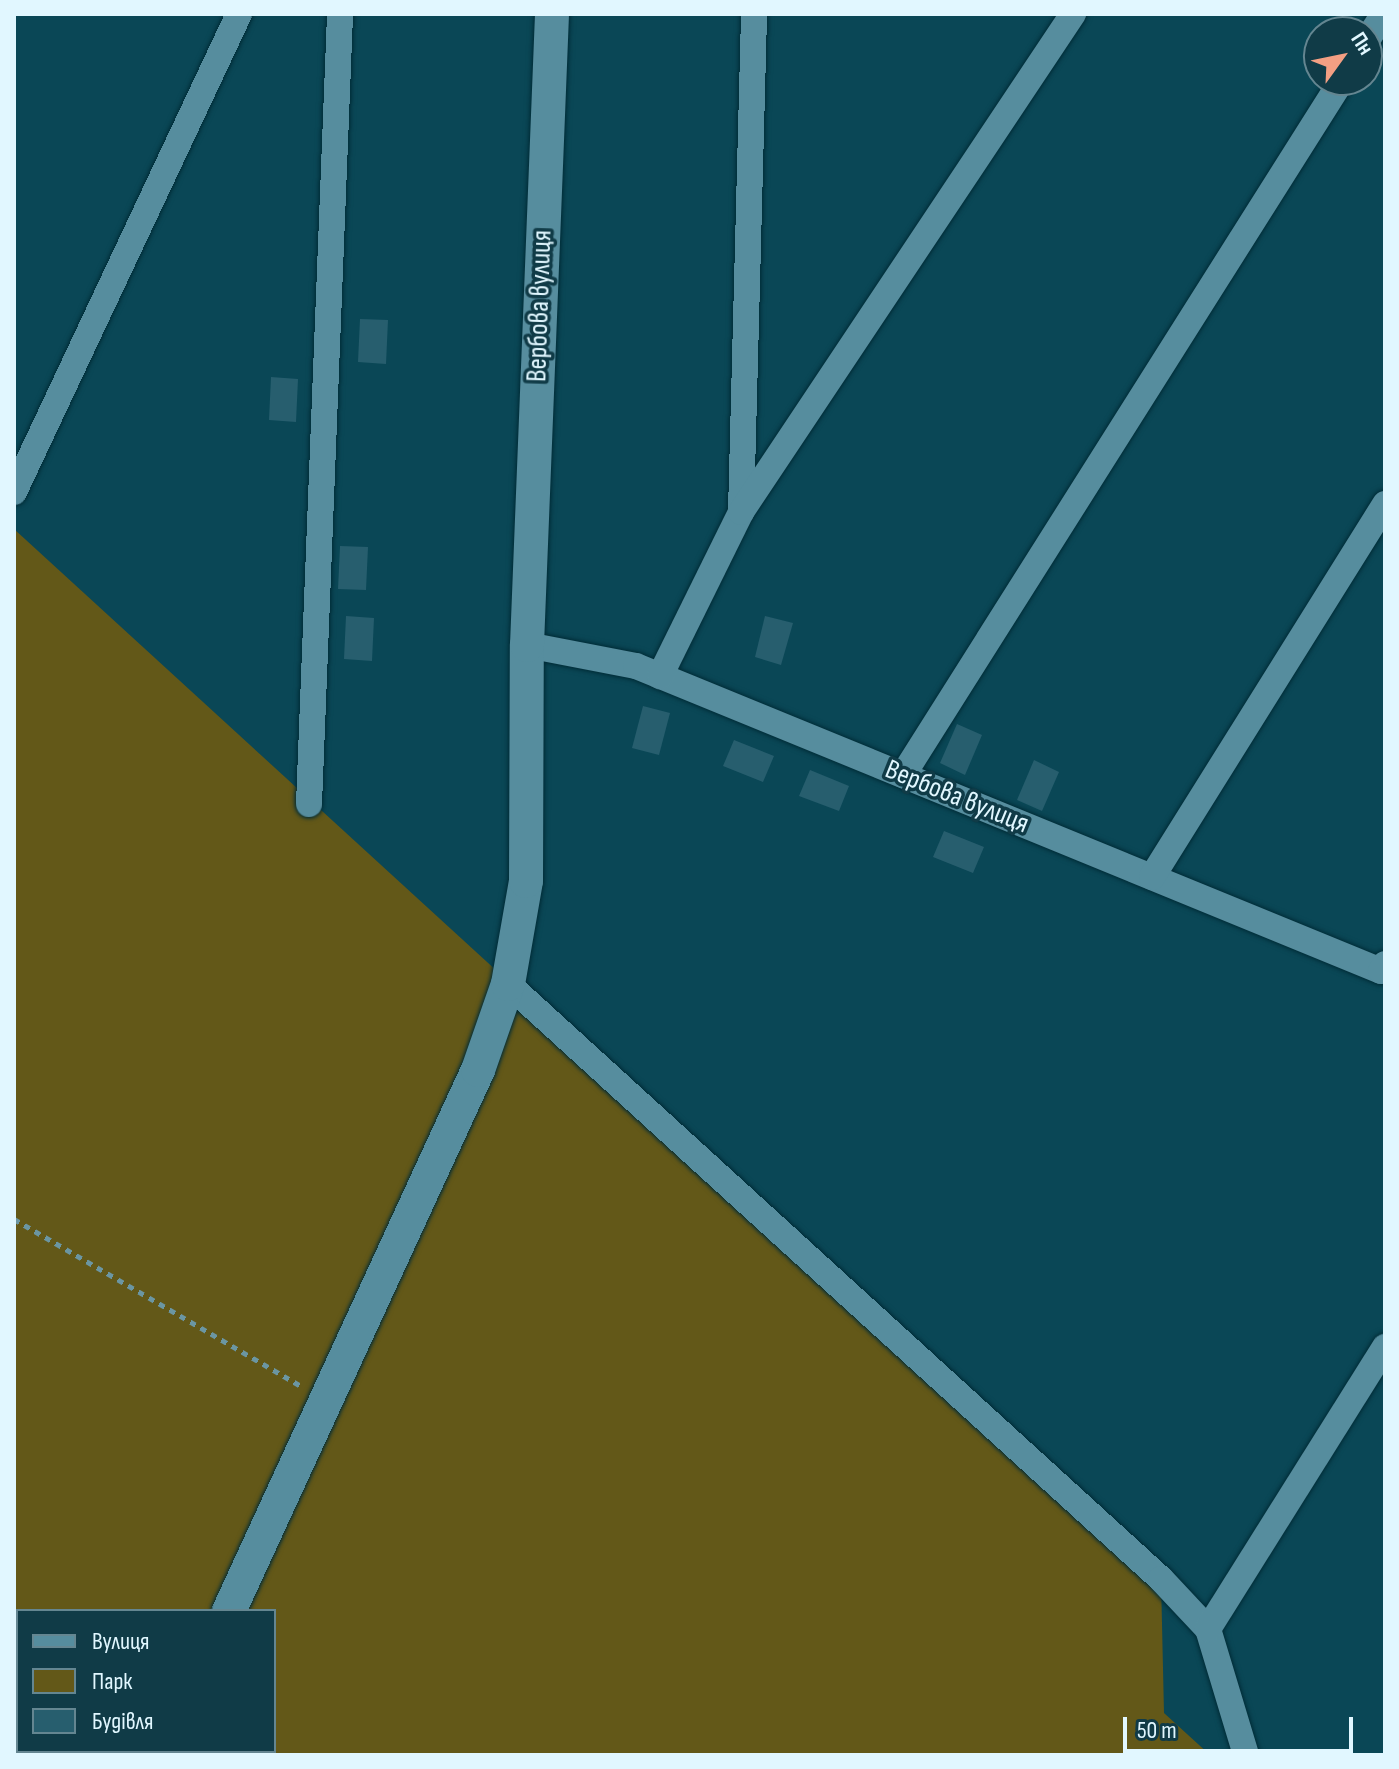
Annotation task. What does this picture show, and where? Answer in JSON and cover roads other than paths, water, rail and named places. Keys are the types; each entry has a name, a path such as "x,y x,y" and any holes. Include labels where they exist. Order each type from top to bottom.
{"street":[{"path":"14,492 239,14"},
{"path":"309,804 340,14"},
{"name":"Вербова вулиця","path":"230,1609 478,1070 508,984 526,881 527,645 552,14"},
{"path":"660,676 741,512 1073,14"},
{"path":"741,512 755,17"},
{"path":"903,775 1332,96"},
{"path":"1152,877 1385,504"},
{"name":"Вербова вулиця","path":"527,645 660,676 1383,968"},
{"path":"508,984 1208,1629 1246,1755"},
{"path":"1208,1629 1385,1347"}]}
